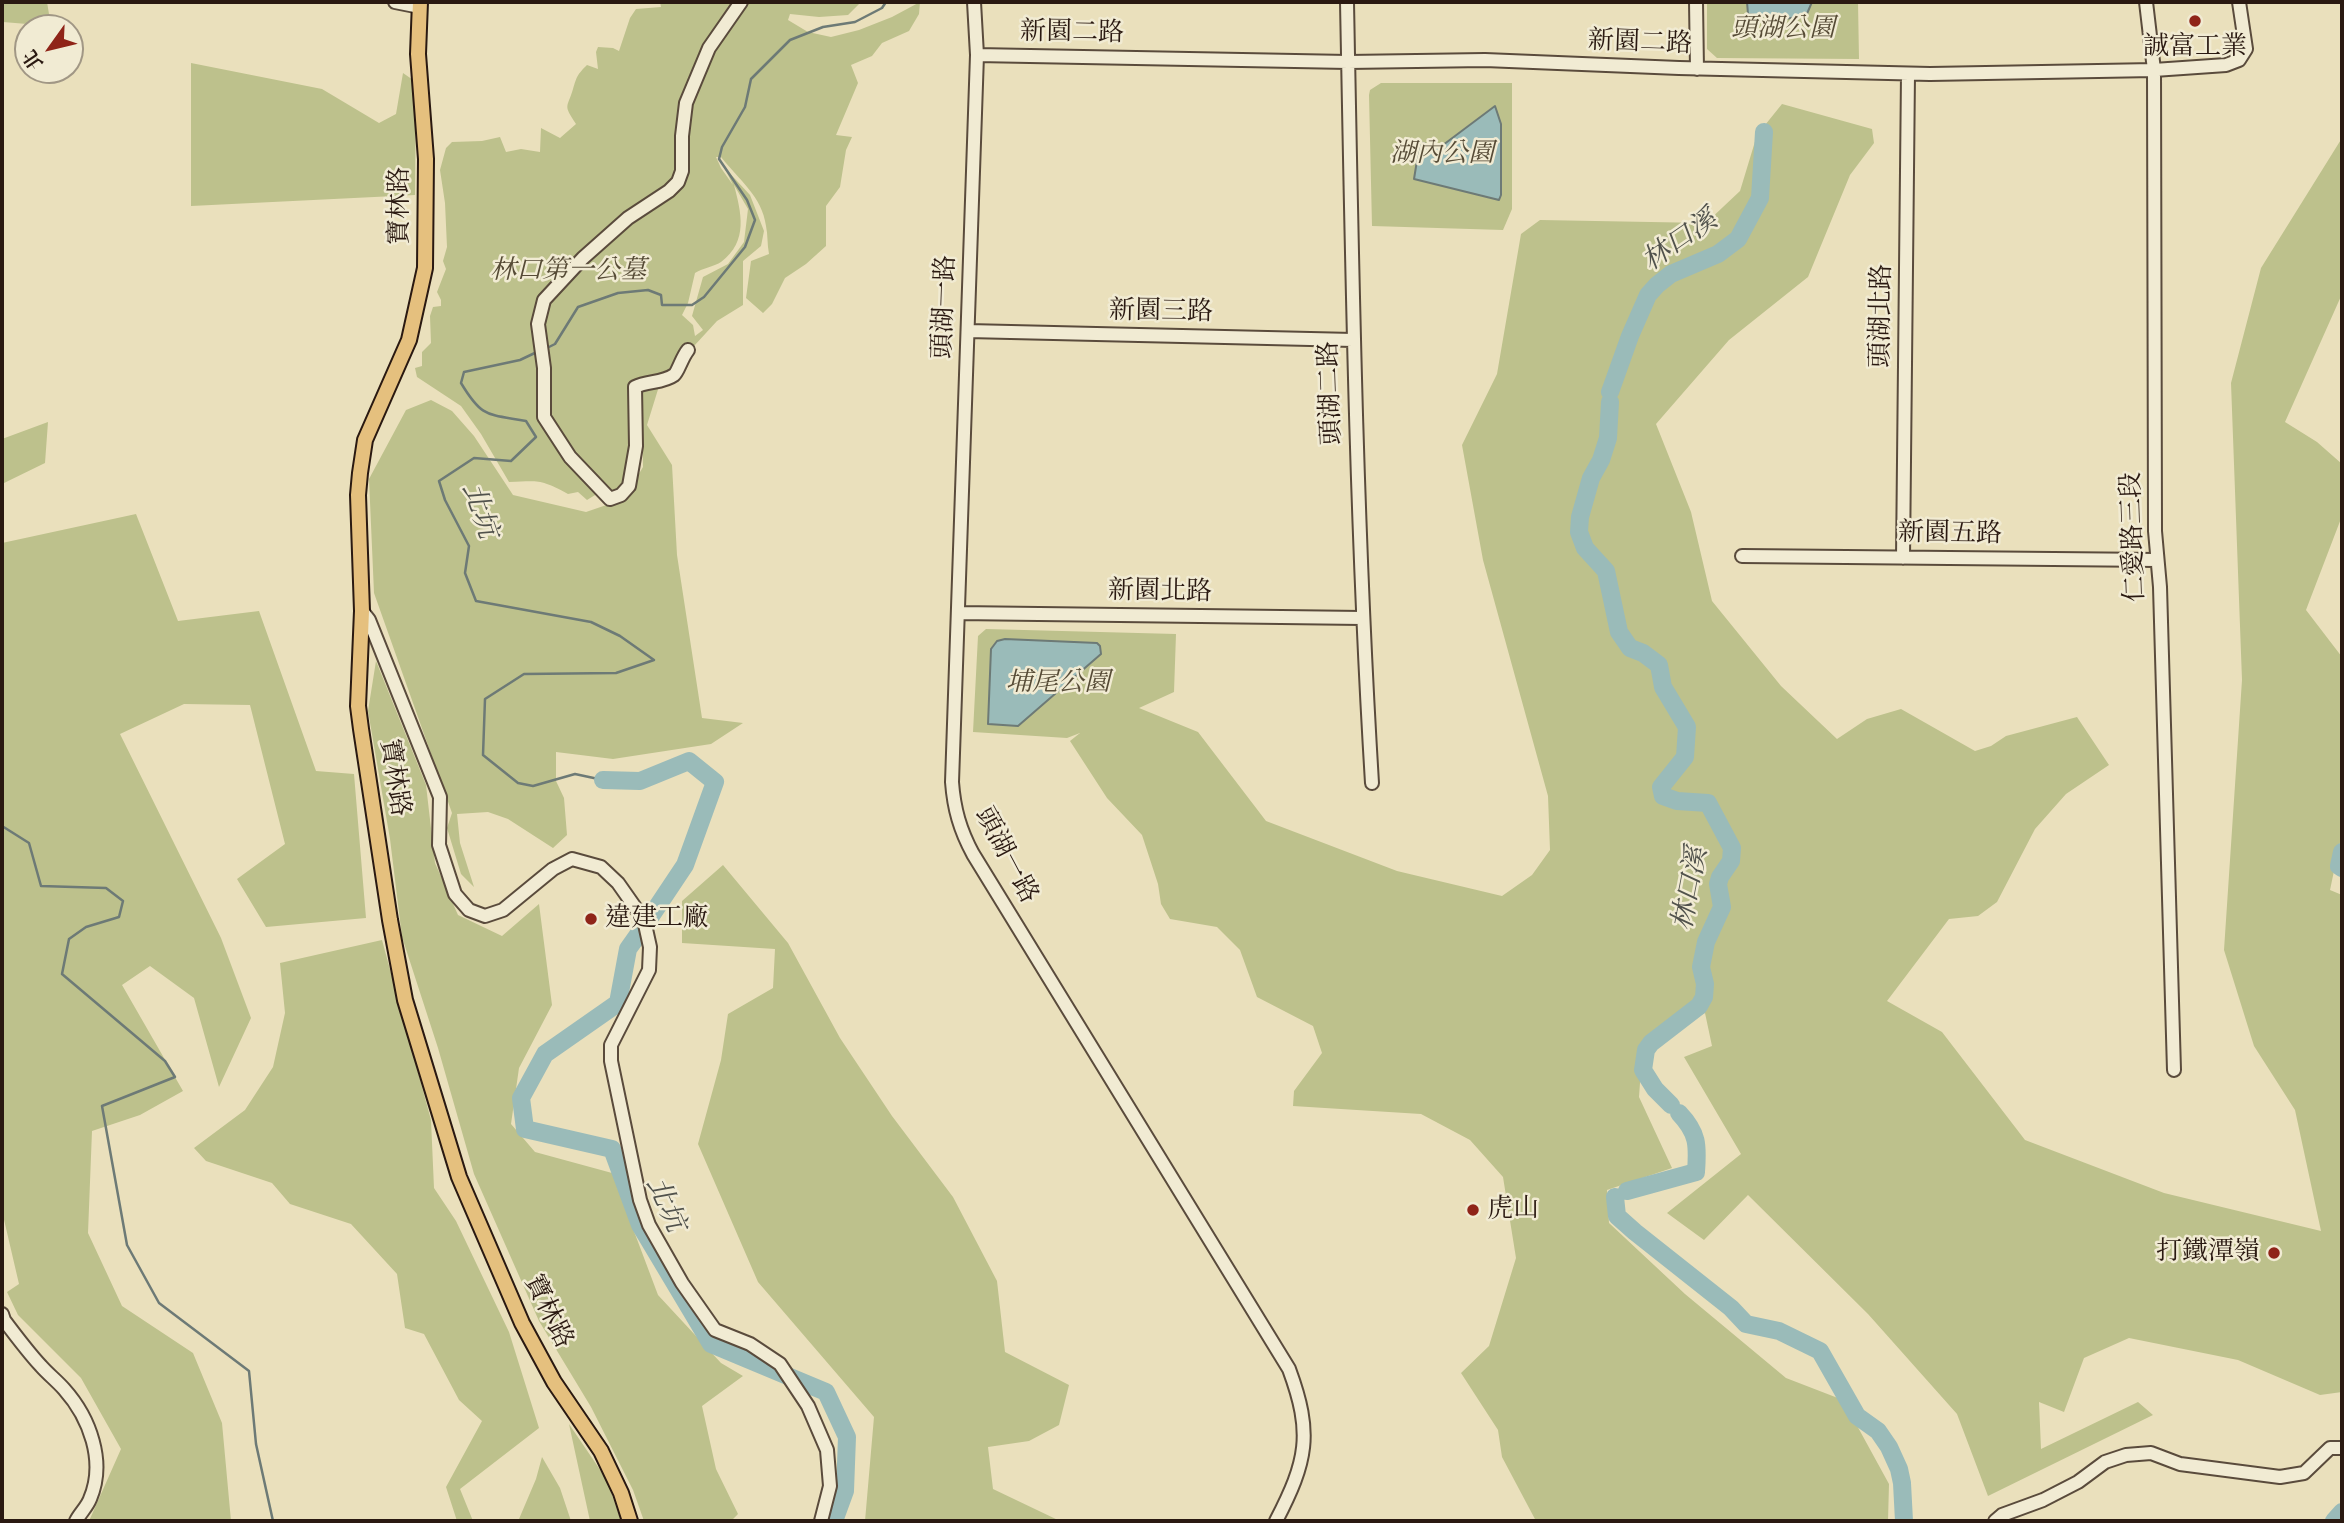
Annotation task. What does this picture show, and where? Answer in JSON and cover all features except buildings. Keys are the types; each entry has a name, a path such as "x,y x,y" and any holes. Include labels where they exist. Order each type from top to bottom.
{"main road":[{"name":"寶林路","path":"420,4 418,54 426,159 425,268 409,340 365,440 359,495 362,611 358,706 361,729 405,1000 459,1177 522,1323 554,1382 601,1451 621,1493 630,1521"}],"street":[{"path":"395,2 420,4"},
{"path":"688,350 681,358 674,375 635,387 636,446 629,486 621,495 610,499 570,457 544,417 544,369 538,324 544,300 583,258 628,218 678,182 682,171 682,136 687,103 709,48 741,2"},
{"name":"頭湖一路","path":"974,2 977,54 952,782 954,808 962,833 1289,1369 1299,1397 1305,1430 1300,1466 1292,1491 1276,1521"},
{"name":"頭湖二路","path":"1347,2 1353,340 1362,618 1372,783"},
{"path":"1696,2 1697,69"},
{"name":"仁愛路三段","path":"2146,2 2154,70 2155,517 2160,587 2174,1070"},
{"name":"新園二路","path":"977,54 1348,62 1485,60 1909,74 2154,70 2226,65 2239,60 2246,49 2239,2"},
{"name":"頭湖北路","path":"1903,558 1909,74"},
{"name":"新園三路","path":"968,331 1353,340"},
{"name":"新園五路","path":"1742,556 2157,560"},
{"path":"362,611 369,620 440,797 439,845 455,894 470,910 485,916 503,910 553,869 572,859 601,867 618,883 644,920 650,947 649,970 611,1045 611,1061 640,1200 649,1225 682,1283 715,1330 750,1344 780,1364 808,1406 827,1450 830,1486 821,1521"},
{"name":"新園北路","path":"958,613 1362,618"},
{"path":"2,1314 40,1366 66,1391 83,1417 96,1446 93,1491 76,1521"},
{"path":"1995,1521 2002,1514 2043,1500 2078,1482 2105,1462 2126,1455 2151,1453 2180,1464 2280,1477 2304,1473 2330,1448 2342,1448"}],"green space":[{"path":"2,2 47,2 49,14 14,14 14,23 3,22"},
{"name":"林口第一公墓","path":"660,2 861,2 848,15 819,17 790,14 788,20 808,32 831,37 859,30 920,2 919,14 909,31 882,43 872,56 851,65 858,83 836,135 852,137 846,150 840,187 826,206 826,246 785,278 772,304 763,313 746,298 751,261 769,254 764,215 749,189 721,157 716,157 733,185 724,167 750,195 764,231 761,246 743,261 743,305 717,321 660,383 647,425 672,465 677,555 702,718 743,723 711,744 613,759 556,752 556,781 564,798 567,835 553,848 508,819 488,812 457,814 460,843 474,887 461,874 447,828 452,813 374,593 369,479 406,410 431,400 452,411 474,436 513,495 586,512 624,499 643,467 642,400 638,391 630,480 610,495 600,492 587,500 578,492 568,494 540,482 509,482 461,406 417,377 415,368 422,366 422,352 431,343 430,316 433,307 441,306 437,292 446,269 443,261 447,247 440,170 446,148 452,142 482,141 500,137 506,152 521,149 540,152 541,128 560,138 576,124 568,104 581,71 587,65 598,69 598,47 619,51 630,18 636,9 661,7","holes":["734,185 748,209 744,242 728,264 703,277 692,316 703,330 695,336 693,325 682,315 688,303 695,273 721,262 736,245 741,226"]},
{"name":"頭湖公園","path":"1707,2 1858,2 1859,59 1717,58 1707,49"},
{"path":"191,63 322,89 379,123 396,114 403,73 416,82 415,195 191,206"},
{"name":"湖內公園","path":"1381,83 1512,83 1512,209 1503,230 1372,226 1369,95 1370,90"},
{"name":"埔尾公園","path":"1782,104 1872,129 1874,143 1850,175 1808,277 1729,340 1656,424 1691,512 1712,601 1781,686 1837,739 1867,719 1901,709 1975,751 1991,746 2006,736 2077,717 2109,765 2066,794 2035,829 1997,902 1978,916 1949,919 1887,1001 1942,1032 2025,1140 2164,1193 2321,1231 2295,1110 2254,1046 2224,950 2242,680 2231,383 2261,268 2342,138 2342,294 2285,422 2317,442 2342,464 2342,516 2306,610 2342,657 2342,833 2330,890 2342,895 2342,1392 2320,1395 2238,1360 2129,1338 2084,1358 2064,1412 2039,1402 2041,1449 2138,1402 2153,1415 1988,1496 1957,1414 1868,1314 1748,1195 1704,1240 1667,1213 1741,1154 1684,1057 1712,1046 1705,1013 1643,1041 1639,1097 1672,1168 1607,1190 1609,1223 1685,1294 1786,1378 1843,1400 1889,1484 1888,1521 1536,1521 1502,1457 1498,1430 1461,1373 1489,1346 1516,1258 1503,1177 1470,1140 1421,1114 1293,1106 1294,1091 1322,1053 1313,1026 1257,997 1240,950 1217,927 1170,919 1161,904 1158,884 1142,835 1107,798 1070,741 1080,733 1067,738 973,732 978,636 986,629 1176,634 1174,692 1139,708 1198,732 1266,821 1397,871 1502,896 1532,875 1550,850 1548,796 1483,560 1462,445 1497,374 1521,234 1540,220 1706,223 1740,191 1757,135"},
{"path":"48,422 45,463 2,484 2,439"},
{"path":"136,514 178,621 259,611 316,771 354,774 366,918 266,927 237,879 285,844 250,705 184,704 120,734 221,938 251,1018 219,1087 194,998 150,966 122,985 183,1091 140,1115 92,1131 88,1233 122,1306 193,1353 222,1423 231,1521 89,1521 121,1449 81,1378 18,1315 7,1292 19,1284 2,1211 2,543"},
{"path":"376,661 426,785 435,863 458,915 502,936 539,904 552,1005 519,1068 511,1124 535,1152 612,1173 658,1295 721,1363 743,1376 702,1406 716,1469 738,1514 731,1521 644,1521 633,1490 591,1407 539,1321 474,1174 438,1048 402,937 390,839 368,711"},
{"path":"723,865 788,943 840,1038 892,1116 953,1197 997,1281 1005,1352 1069,1385 1059,1425 1029,1441 988,1447 993,1489 1060,1521 865,1521 874,1417 758,1282 698,1144 721,1060 728,1014 773,988 775,949 682,943 682,901"},
{"path":"382,940 431,1120 434,1188 456,1221 509,1332 539,1428 460,1489 473,1521 457,1521 446,1487 482,1421 459,1400 424,1334 405,1328 397,1274 351,1224 290,1204 272,1183 206,1161 194,1148 245,1110 273,1067 285,1013 280,963"},
{"path":"569,1424 607,1480 621,1521 590,1521"},
{"path":"542,1457 560,1488 571,1521 501,1521 519,1519"}],"water":[{"path":"1747,2 1812,2 1806,16 1784,19 1748,14"},
{"path":"1495,106 1501,124 1499,200 1414,179 1420,142 1439,148"},
{"path":"1005,639 1097,643 1101,654 1018,726 988,724 991,649 997,641"}],"waterway":[{"name":"北坑","path":"545,349 555,344 578,307 618,293 648,290 661,295 662,305 692,305 704,297 745,247 755,220 747,200 719,159 722,147 745,107 751,79 790,40 823,27 855,22 882,8 886,2"},
{"name":"林口溪","path":"1610,392 1648,295 1671,274 1718,254 1738,239 1760,198 1764,132"},
{"name":"北坑","path":"539,351 520,360 464,372 461,383 481,409 494,415 526,421 536,437 511,461 474,458 439,481 445,500 469,546 465,573 476,601 591,622 620,636 654,660 616,673 524,674 485,699 483,755 518,783 533,786 575,774 603,780"},
{"name":"林口溪","path":"1610,402 1608,438 1601,460 1591,478 1580,517 1579,532 1585,548 1606,571 1619,632 1630,648 1643,653 1659,665 1663,687 1687,727 1685,757 1661,787 1663,796 1677,801 1708,803 1732,848 1731,861 1718,884 1722,907 1706,942 1701,967 1705,984 1704,997 1699,1006 1651,1043 1646,1050 1643,1070 1655,1089 1671,1105"},
{"name":"北坑","path":"603,780 640,781 689,761 715,782 685,865 651,916"},
{"path":"2,826 29,843 41,886 106,888 123,901 119,917 86,927 69,939 62,974 165,1061 175,1077 102,1106 127,1245 159,1303 249,1371 256,1444 273,1521"},
{"path":"2342,852 2339,866 2342,868"},
{"name":"北坑","path":"640,932 628,949 618,1003 545,1054 521,1098 525,1129 612,1149 640,1225 711,1344 826,1392 847,1437 845,1491 834,1521"},
{"name":"林口溪","path":"1627,1191 1696,1172 1697,1154 1693,1133 1679,1113"},
{"name":"林口溪","path":"1615,1197 1617,1216 1731,1308 1746,1324 1779,1331 1820,1351 1857,1416 1878,1431 1889,1447 1902,1483 1904,1521"},
{"path":"2334,1521 2342,1512"}],"place":[{"name":"誠富工業","path":"2195,21"},
{"name":"違建工廠","path":"591,919"},
{"name":"虎山","path":"1473,1210"},
{"name":"打鐵潭嶺","path":"2274,1253"}]}
